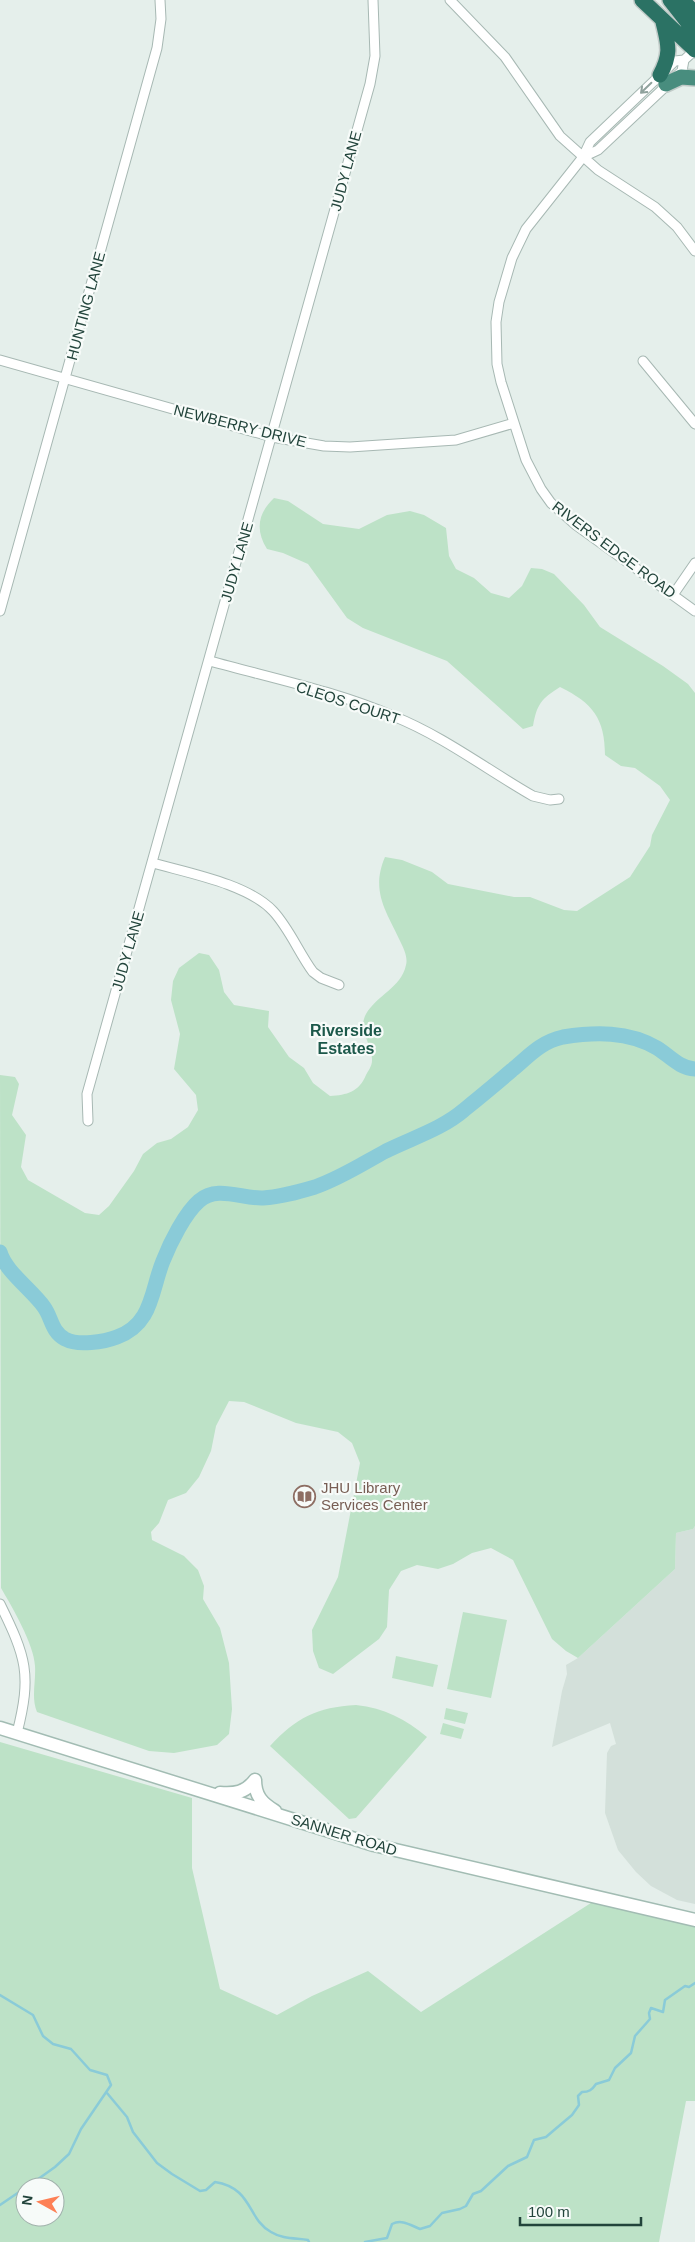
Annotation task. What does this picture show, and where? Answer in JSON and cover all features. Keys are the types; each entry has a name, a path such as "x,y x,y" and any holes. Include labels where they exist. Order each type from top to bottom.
{"highway":[{"path":"642,0 692,53"},
{"path":"670,0 688,23 692,53"},
{"path":"682,0 695,13"},
{"path":"663,22 669,52 663,80 681,77 695,78"}],"main road":[{"name":"SANNER ROAD","path":"0,1728 406,1854 695,1920"},
{"path":"205,1792 239,1793 250,1787 255,1780 255,1788 260,1799 283,1817"}],"street":[{"name":"HUNTING LANE","path":"0,611 157,48 161,18 160,0"},
{"name":"JUDY LANE","path":"88,1120 87,1094 210,661 374,70 376,39 373,0"},
{"path":"450,0 505,56 560,136 598,170 655,207 678,227 695,251"},
{"name":"RIVERS EDGE ROAD","path":"692,53 675,62 663,80 590,142 583,157 526,229 512,258 499,302 496,322 497,364 514,423 533,476 551,503 576,525 695,611"},
{"name":"NEWBERRY DRIVE","path":"0,360 272,437 337,447 442,442 468,438 514,423"},
{"path":"643,362 695,424"},
{"path":"673,595 695,563"},
{"name":"CLEOS COURT","path":"210,661 350,700 393,716 436,736 532,796 550,800 559,799"},
{"path":"153,863 235,887 257,897 280,920 313,972 320,978 339,985"},
{"path":"0,1604 20,1648 26,1676 24,1704 17,1733"}],"shaded area":[{"path":"695,1526 695,1904 677,1900 651,1886 636,1872 618,1850 605,1813 607,1753 611,1746 616,1744 610,1723 552,1747 567,1674 566,1665 578,1658 675,1569 676,1533 693,1529"}],"green space":[{"path":"274,498 288,501 323,524 359,529 387,515 410,511 424,515 446,528 449,556 456,569 474,578 491,593 509,598 522,586 531,568 542,569 554,574 584,605 600,627 663,666 688,684 695,693 695,1526 693,1529 676,1533 675,1569 578,1658 552,1639 513,1560 491,1548 472,1553 453,1564 438,1569 417,1565 401,1571 389,1590 387,1627 379,1639 333,1674 319,1668 313,1651 312,1630 338,1577 360,1463 352,1443 338,1432 296,1423 244,1402 229,1401 216,1426 211,1451 199,1477 186,1493 168,1500 159,1523 151,1532 152,1540 184,1556 198,1570 204,1586 203,1599 220,1628 229,1663 232,1709 229,1734 217,1745 174,1753 149,1751 37,1712 34,1701 34,1657 22,1626 1,1588 0,1075 15,1077 19,1084 12,1115 26,1135 21,1167 28,1180 85,1213 99,1215 109,1206 134,1171 143,1154 157,1143 171,1139 188,1127 198,1110 196,1095 174,1069 180,1034 171,1000 173,981 179,968 199,953 209,955 219,970 224,992 234,1005 269,1011 268,1027 289,1057 304,1068 313,1083 330,1096 352,1092 363,1081 372,1063 372,1055 363,1026 366,1014 399,980 406,962 404,951 382,902 379,881 385,857 402,860 432,872 448,884 514,897 530,897 564,910 577,911 630,877 650,846 652,835 670,800 660,786 635,768 621,766 605,755 603,731 595,714 581,699 571,693 560,687 548,695 538,707 533,726 523,729 447,661 363,628 347,618 308,564 283,553 267,549 261,535 260,522 264,510"},
{"path":"463,1612 507,1620 491,1698 447,1689"},
{"path":"396,1656 438,1665 433,1687 392,1678"},
{"path":"356,1705 366,1706 394,1715 427,1737 356,1818 349,1819 270,1746 289,1728 308,1716 330,1708"},
{"path":"446,1708 468,1713 465,1724 444,1719"},
{"path":"443,1723 464,1729 461,1739 440,1734"},
{"path":"0,1742 192,1798 192,1868 220,1989 277,2015 312,1996 368,1971 421,2012 594,1901 695,1925 695,2101 686,2101 659,2242 0,2242"}],"waterway":[{"path":"0,1252 7,1266 47,1311 54,1328 60,1336 70,1341 84,1343 112,1339 129,1331 138,1324 144,1315 153,1294 163,1261 174,1237 188,1213 206,1196 222,1193 263,1198 302,1191 334,1179 386,1151 446,1123 535,1050 555,1039 587,1034 611,1034 635,1038 657,1048 679,1064 695,1069"},
{"path":"365,2242 387,2238 392,2224 406,2223 420,2229 430,2226 442,2213 466,2206 473,2194 481,2191 508,2166 527,2157 534,2140 546,2137 572,2115 579,2105 578,2096 582,2092 592,2089 596,2084 609,2080 615,2068 631,2053 635,2036 650,2019 649,2013 651,2008 663,2012 665,2000 685,1986 689,1987 695,1983"},
{"path":"0,1995 33,2015 43,2036 53,2044 71,2049 90,2070 107,2075 111,2085 81,2129 69,2154 41,2177"},
{"path":"107,2093 127,2117 133,2132 157,2163 200,2191 206,2190 215,2182 227,2185 243,2197 257,2220 271,2232 284,2237 308,2240 309,2242"},
{"path":"0,2205 15,2195"}],"place":[{"name":"JHU Library Services Center","path":"305,1497"}],"district":[{"name":"Riverside Estates","path":"346,1039"}]}
